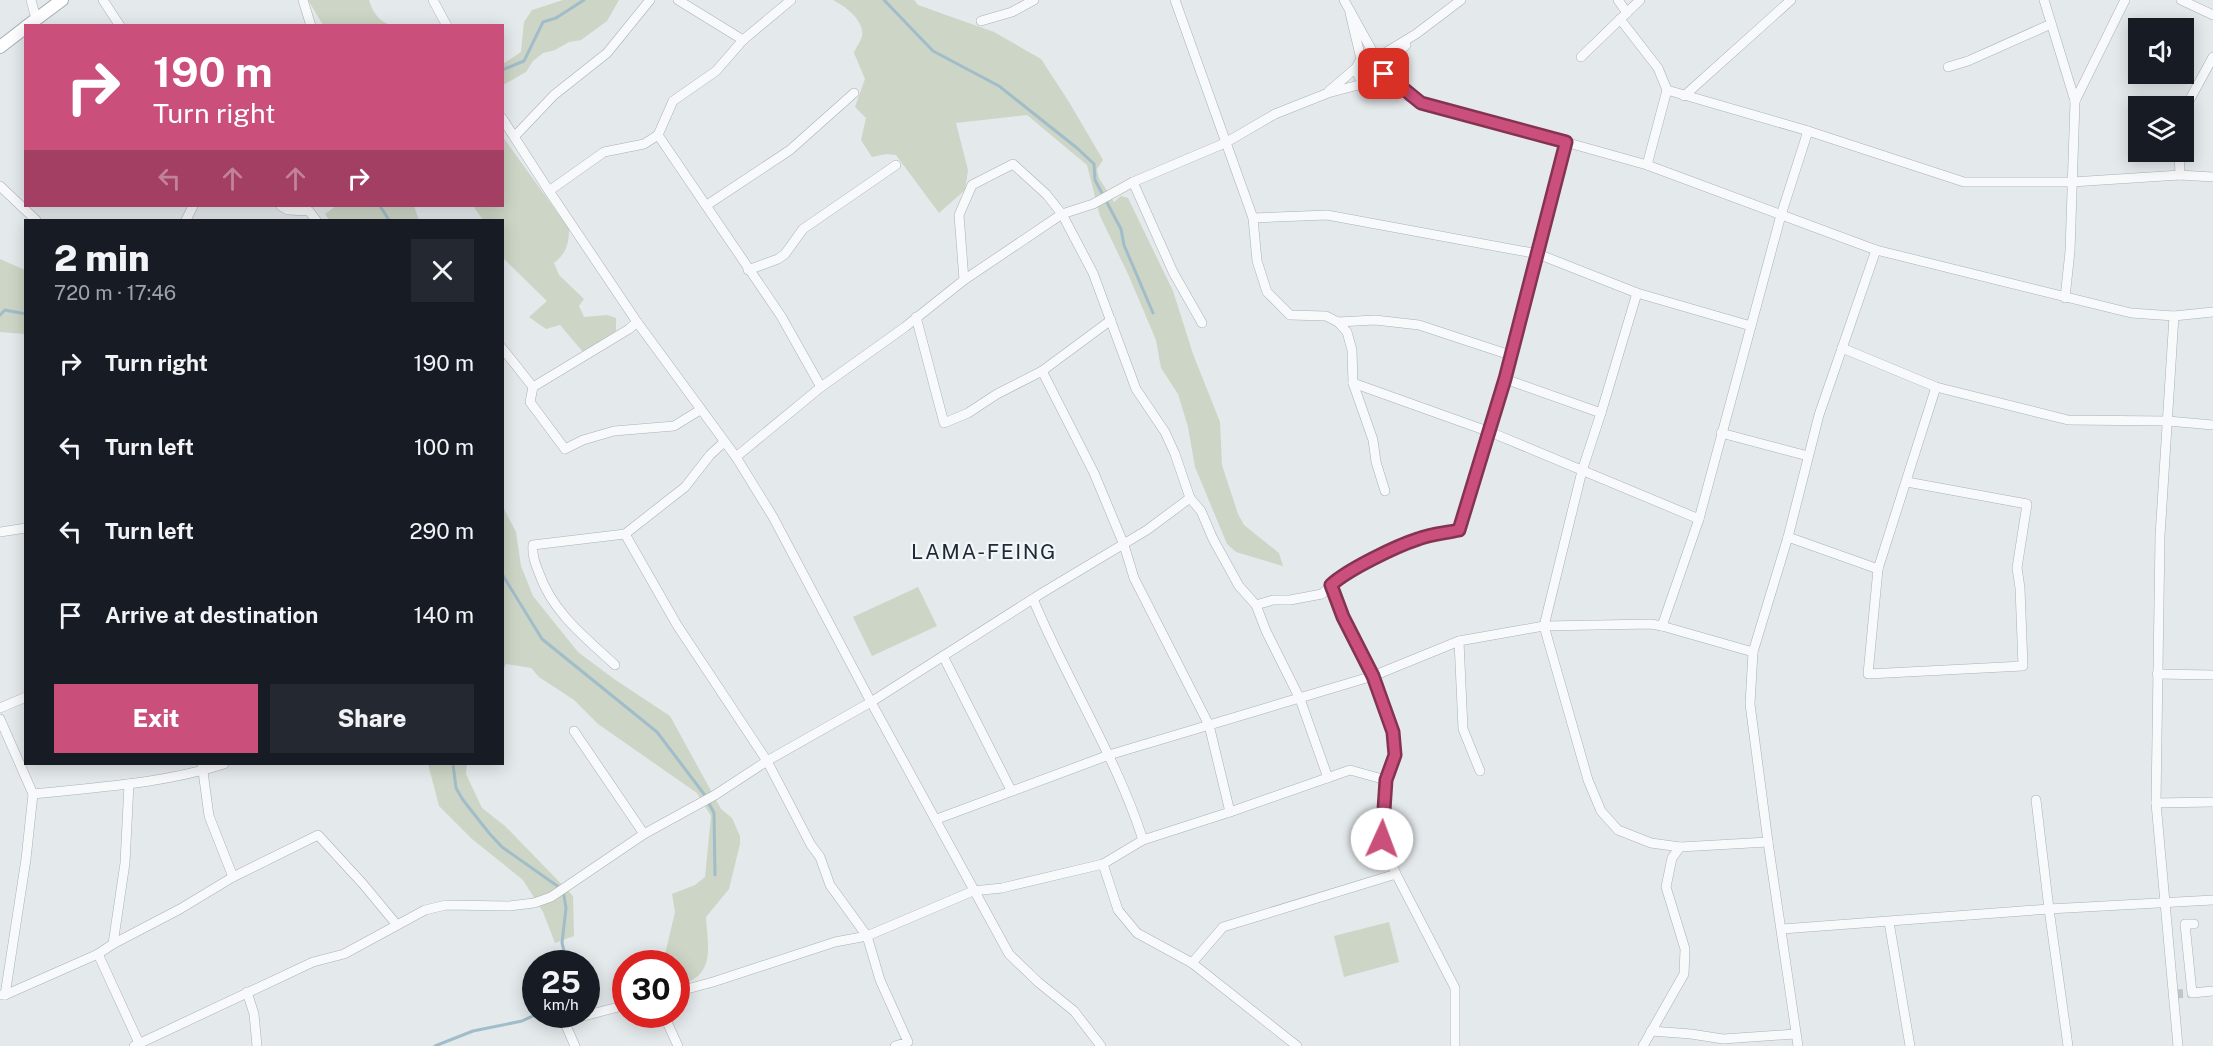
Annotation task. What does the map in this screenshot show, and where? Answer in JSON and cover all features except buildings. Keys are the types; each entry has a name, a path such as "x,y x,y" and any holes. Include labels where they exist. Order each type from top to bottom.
{"main road":[{"path":"30,24 63,0"},
{"path":"0,47 24,29"}],"street":[{"path":"30,24 31,0"},
{"path":"103,0 119,24"},
{"path":"303,0 310,24"},
{"path":"433,0 446,24"},
{"path":"515,136 554,95 607,53 650,0"},
{"path":"678,0 743,40"},
{"path":"549,191 604,152 644,144 658,135 673,101 716,71 743,40 791,0"},
{"path":"981,21 1012,12 1034,0"},
{"path":"1175,0 1253,218 1257,261 1267,292 1290,315 1326,316 1338,322 1347,332 1352,350 1353,382 1373,440 1376,462 1385,491"},
{"path":"1344,0 1384,70 1421,103"},
{"path":"1328,93 1368,55 1377,57 1416,34 1461,0"},
{"path":"1618,0 1623,16 1658,68 1667,90 1647,165"},
{"path":"1581,57 1640,0"},
{"path":"1684,96 1791,0"},
{"path":"2044,0 2074,101 2070,251 2065,298"},
{"path":"2074,101 2125,0"},
{"path":"2181,0 2213,15"},
{"path":"1350,13 1359,63 1359,77 1421,103 1647,165 1876,250 2131,314 2174,316 2213,312"},
{"path":"1948,67 1968,61 2051,24"},
{"path":"736,458 821,387 964,280 1062,214 1093,204 1133,182 1225,143 1275,114 1328,93 1371,83 1416,34"},
{"path":"2192,96 2213,57"},
{"path":"1667,90 1808,131 1964,182 2072,182 2180,175 2213,177"},
{"path":"707,205 790,150 854,93"},
{"path":"504,121 637,321 736,458 773,517 1009,954 1038,982 1074,1011 1101,1046"},
{"path":"1662,626 1699,519 1781,215 1808,131"},
{"path":"658,135 781,316 821,387"},
{"path":"1256,604 1322,594 1343,574 1406,544 1459,530 1505,379 1566,142"},
{"path":"2179,162 2180,175"},
{"path":"964,280 958,215 972,185 1013,164 1046,194 1062,214 1094,273 1136,389 1165,432 1190,498 1201,511 1213,539 1239,586 1256,604 1266,631 1300,699 1328,778"},
{"path":"748,270 778,259 785,254 803,229 896,165"},
{"path":"1133,182 1173,272 1202,323"},
{"path":"0,186 35,219"},
{"path":"283,207 288,210 309,211 315,219"},
{"path":"1253,218 1327,215 1538,254 1637,293 1750,326"},
{"path":"1798,1046 1750,704 1753,651 1788,537 1808,456 1876,250"},
{"path":"1637,293 1582,471 1544,626 1588,780 1601,811 1618,830 1651,843 1680,847 1768,842"},
{"path":"2174,316 2160,537 2156,803 2167,903 2178,1046"},
{"path":"916,317 944,423 968,413 997,394 1042,371 1111,320"},
{"path":"1338,322 1375,320 1419,325 1510,354"},
{"path":"637,321 629,329 533,387 530,402 565,448 614,431 674,426 700,410"},
{"path":"1842,348 1936,387 2068,420 2168,421 2213,426"},
{"path":"504,351 533,387"},
{"path":"1042,371 1094,473 1124,544 1134,578 1209,725 1230,812"},
{"path":"1505,379 1601,413"},
{"path":"1353,382 1490,432 1699,519"},
{"path":"1907,482 2027,504 2017,568 2023,666 1868,674 1878,568 1936,387"},
{"path":"1721,433 1808,456"},
{"path":"615,665 556,608 545,590 532,554 533,545 625,534 684,487 710,455 724,442"},
{"path":"99,954 137,1045 313,962 344,954 425,910 446,905 509,906 534,903 551,897 644,834 715,795 767,761 871,702 1124,544 1190,498"},
{"path":"0,532 24,528"},
{"path":"625,534 677,625 767,761 811,845 820,857 830,885 867,936 880,980 908,1041 895,1046"},
{"path":"1788,537 1878,568"},
{"path":"1331,585 1343,617 1373,676 1393,732 1395,755 1386,780 1382,839 1396,874 1455,988 1455,1046"},
{"path":"1033,599 1109,755 1143,840"},
{"path":"936,819 1109,755 1373,676 1459,641 1544,626 1662,626 1753,651"},
{"path":"1459,641 1463,729 1480,771"},
{"path":"943,656 1011,790"},
{"path":"2157,674 2213,675"},
{"path":"0,708 24,698"},
{"path":"0,719 33,794 26,859 3,995"},
{"path":"574,731 644,834"},
{"path":"33,794 129,784 202,767 209,816 233,877"},
{"path":"690,988 835,942 867,936 973,891 1002,888 1103,864 1143,840 1350,770 1386,780"},
{"path":"113,944 125,863 129,784"},
{"path":"2036,800 2068,1046"},
{"path":"2156,803 2213,802"},
{"path":"3,995 99,954 233,877 318,835 397,925"},
{"path":"1643,1046 1684,974 1685,949 1666,887 1672,858 1680,847"},
{"path":"1103,864 1118,910 1137,933 1192,963 1285,1042 1297,1046"},
{"path":"1192,963 1222,927 1396,874"},
{"path":"1782,929 2049,909 2213,900"},
{"path":"1889,922 1910,1046"},
{"path":"2194,924 2185,924 2192,993 2213,991"},
{"path":"247,992 254,1014 257,1046"},
{"path":"575,1046 564,1021 612,1009"},
{"path":"670,1028 678,1046"},
{"path":"1651,1031 1723,1039 1796,1034"}],"green space":[{"path":"308,0 369,0 377,16 389,24 322,24"},
{"path":"563,0 619,0 607,21 581,40 569,42 555,50 543,53 533,61 526,72 504,84 504,63 521,52 524,22 532,10"},
{"path":"833,0 914,0 918,5 994,32 1041,59 1103,160 1097,169 1099,178 1114,202 1121,196 1128,198 1173,291 1193,354 1220,422 1222,465 1238,514 1244,525 1279,553 1283,566 1236,552 1227,544 1195,467 1188,427 1178,394 1161,368 1156,340 1100,216 1087,165 1027,115 956,123 968,170 965,190 939,213 896,155 886,154 872,157 861,140 866,118 855,107 865,79 854,53 862,30 853,15"},
{"path":"504,138 569,229 566,248 554,263 559,275 584,299 579,306 584,317 607,315 616,318 616,331 583,352 560,325 546,329 529,317 547,301 504,259 504,219 482,219 474,207 504,207"},
{"path":"335,207 414,207 419,219 328,219 325,214"},
{"path":"0,259 24,270 24,334 0,332"},
{"path":"504,509 516,532 521,566 533,596 578,652 670,716 721,809 732,818 740,836 729,889 706,917 707,960 704,968 690,981 690,950 666,950 675,912 672,894 695,885 705,877 711,816 697,793 598,724 574,700 539,677 531,668 506,664 504,668"},
{"path":"918,587 937,626 872,656 853,617"},
{"path":"428,765 467,765 466,774 482,808 505,826 573,896 574,936 555,943 543,912 523,880 472,839 439,806"},
{"path":"1389,922 1399,962 1344,977 1334,936"}],"waterway":[{"path":"504,69 524,61 543,22 556,18 584,0"},
{"path":"884,0 933,51 999,86 1094,164 1095,180 1121,229 1124,245 1153,313"},
{"path":"381,207 388,219"},
{"path":"0,315 5,310 24,314"},
{"path":"504,577 542,639 657,732 704,794 714,813 715,875"},
{"path":"453,765 456,788 489,833 502,847 563,890 566,908 562,943 564,950"},
{"path":"435,1046 473,1031 522,1021"}],"tunnel":[{"path":"2174,994 2192,993"}],"district":[{"name":"LAMA-FEING","path":"984,551"}],"route":[{"path":"1382,839 1386,780 1395,755 1393,732 1373,676 1343,617 1331,585 1343,574 1406,544 1459,530 1505,379 1566,142 1421,103 1384,74"}]}
